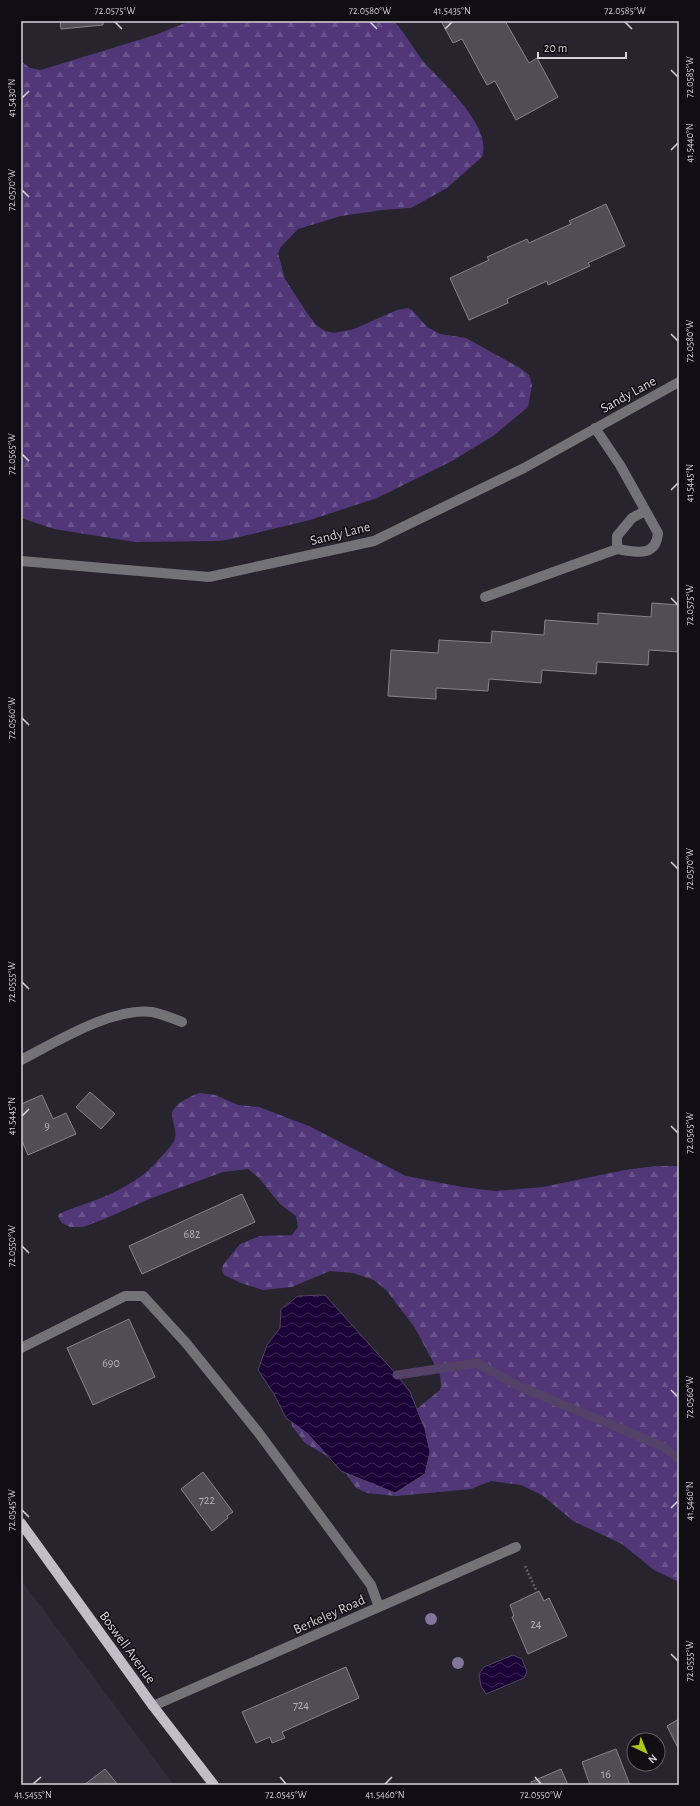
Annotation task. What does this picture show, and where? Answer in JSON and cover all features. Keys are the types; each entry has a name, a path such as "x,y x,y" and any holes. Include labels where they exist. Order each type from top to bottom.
{"main road":[{"name":"Boswell Avenue","path":"21,1523 153,1706 214,1785"}],"street":[{"name":"Sandy Lane","path":"21,561 209,577 374,540 524,468 679,382"},
{"path":"485,597 617,549 637,552 649,550 657,542 658,533 620,464 595,428"},
{"path":"617,549 617,536 632,518 646,511"},
{"path":"21,1060 75,1031 126,1014 153,1012 182,1022"},
{"path":"21,1348 125,1296 143,1296 186,1343 258,1432 371,1585 379,1607"},
{"name":"Berkeley Road","path":"153,1706 516,1547"}],"path":[{"path":"524,1564 537,1592"}],"shaded area":[{"path":"21,1580 174,1785 21,1785"}],"green space":[{"path":"190,21 394,21 402,30 423,61 453,93 473,119 480,132 483,145 482,157 447,188 411,208 382,210 341,216 298,229 280,248 278,253 285,279 316,325 325,331 334,333 354,329 397,310 408,308 412,310 427,327 440,334 466,338 520,368 529,375 532,385 528,407 493,436 452,461 377,498 310,520 219,541 135,542 54,529 21,518 21,61 30,68 41,70 155,35"},
{"path":"200,1093 215,1095 238,1105 259,1107 309,1126 406,1176 462,1187 495,1191 543,1187 625,1170 655,1166 679,1166 679,1582 654,1570 622,1544 573,1521 542,1495 521,1485 491,1481 471,1489 396,1496 367,1493 356,1488 339,1463 305,1443 292,1426 290,1417 413,1412 440,1390 440,1375 415,1328 387,1291 374,1280 353,1273 330,1271 292,1287 263,1290 241,1283 224,1275 222,1270 223,1265 240,1244 260,1236 292,1235 298,1227 296,1216 280,1204 259,1178 248,1169 223,1172 149,1199 83,1227 70,1227 62,1223 58,1217 59,1214 118,1190 134,1181 155,1164 174,1140 175,1132 172,1114 175,1107 183,1101"}],"water":[{"path":"325,1295 397,1375 410,1392 425,1429 430,1452 425,1474 395,1493 341,1471 308,1434 286,1418 274,1394 258,1370 267,1345 280,1328 281,1309 298,1296"},
{"path":"513,1655 522,1659 527,1672 524,1678 486,1694 481,1686 479,1674 484,1667"}],"building":[{"path":"60,21 103,21 103,25 61,29"},
{"path":"441,21 505,21 529,63 537,58 558,97 516,120 495,81 487,85 462,39 453,43"},
{"path":"606,204 625,246 588,263 590,266 548,285 547,281 507,299 508,303 469,320 450,278 489,260 487,257 527,239 529,243 571,224 569,221"},
{"path":"652,603 679,605 679,652 649,650 648,665 597,662 596,674 542,670 541,683 489,679 488,691 436,688 436,699 388,696 391,650 438,653 439,640 491,643 492,631 544,635 545,620 598,624 598,613 651,617"},
{"path":"90,1092 115,1114 101,1129 76,1107"},
{"path":"42,1095 53,1119 66,1113 76,1134 28,1155 21,1139 21,1104"},
{"path":"242,1194 255,1222 142,1274 129,1246"},
{"path":"129,1319 155,1377 93,1405 67,1348"},
{"path":"203,1472 233,1512 212,1531 181,1489"},
{"path":"539,1591 544,1601 549,1598 567,1636 528,1654 512,1617 514,1616 510,1605"},
{"path":"346,1667 359,1698 282,1732 285,1738 272,1743 270,1737 256,1743 242,1712"},
{"path":"679,1719 679,1748 678,1748 667,1726"},
{"path":"616,1749 630,1785 590,1785 582,1762"},
{"path":"105,1769 118,1785 84,1785"},
{"path":"561,1769 568,1785 532,1785 531,1782"}],"waterway":[{"path":"397,1375 477,1363 516,1385 662,1446 679,1459"}]}
